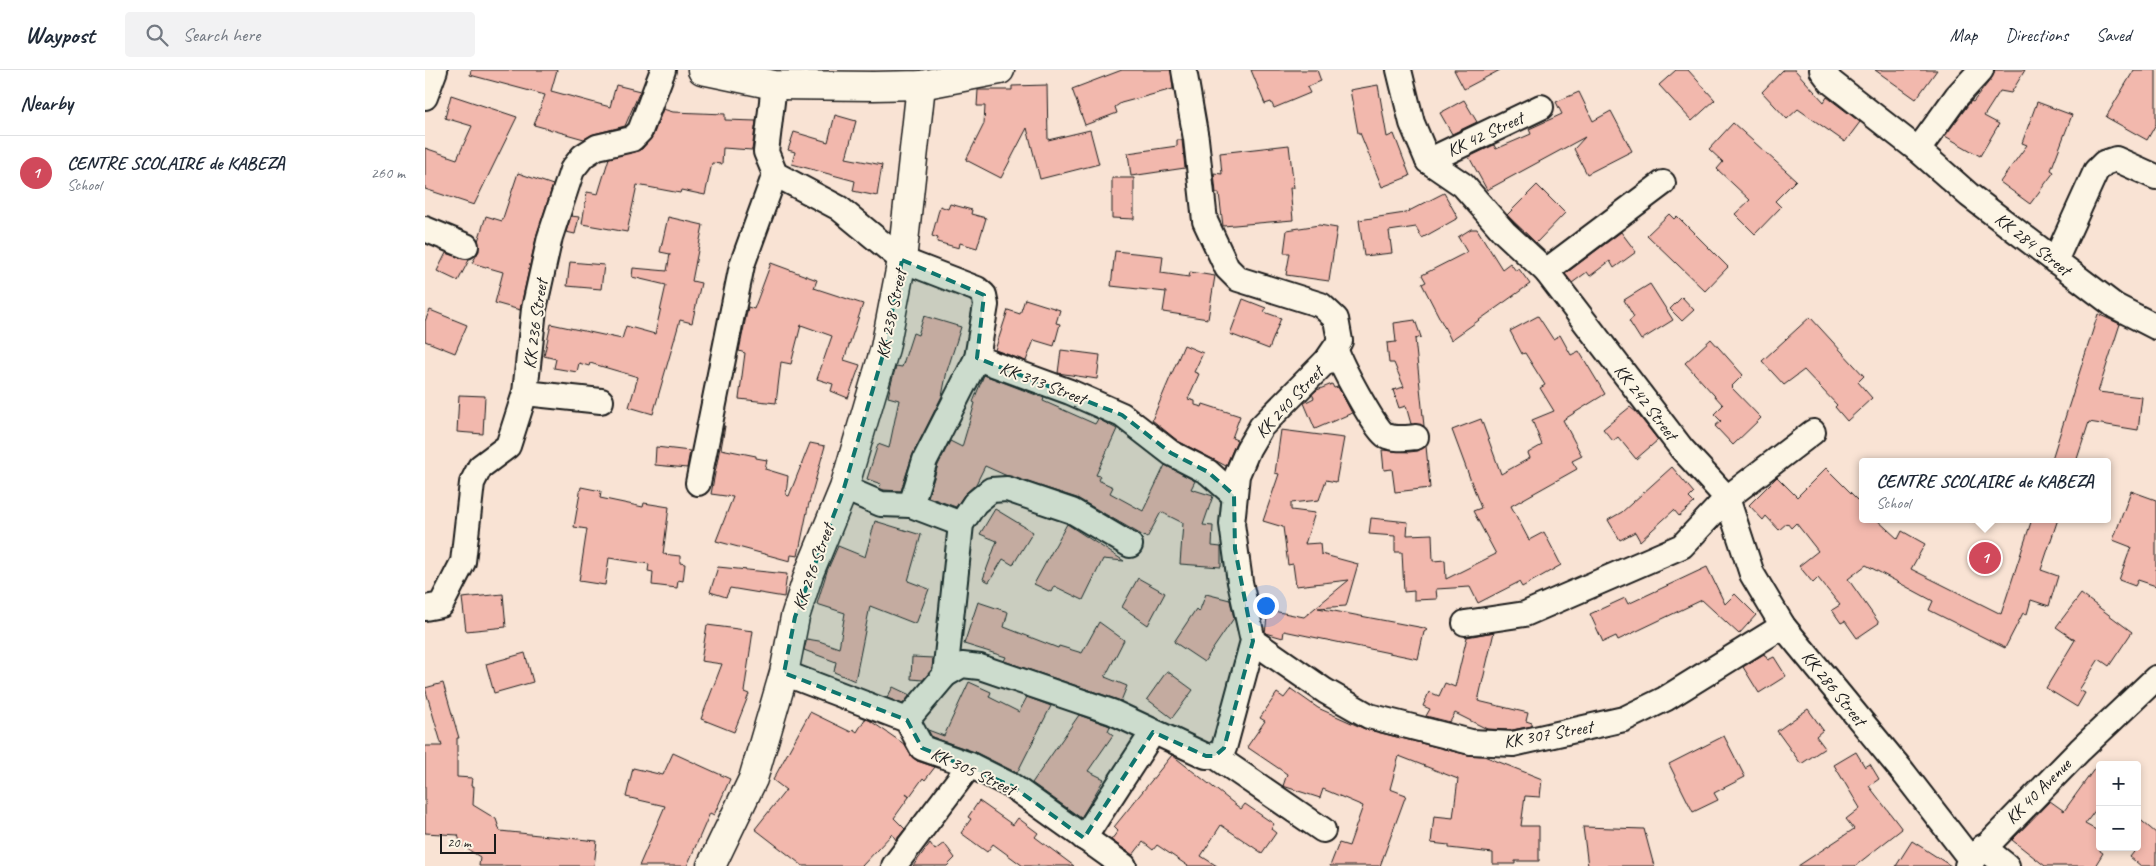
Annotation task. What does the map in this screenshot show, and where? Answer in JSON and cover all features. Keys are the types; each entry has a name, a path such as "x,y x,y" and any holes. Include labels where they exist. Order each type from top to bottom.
{"main road":[{"path":"702,70 774,85 874,78 921,85 1001,70"},
{"path":"902,260 921,85"},
{"name":"KK 238 Street","path":"844,488 885,348 902,260"},
{"name":"KK 296 Street","path":"711,866 753,779 784,673 795,617 809,573 844,488"}],"street":[{"path":"425,98 435,70"},
{"name":"KK 236 Street","path":"433,607 463,562 472,483 480,467 508,446 525,392 534,309 550,237 572,170 583,156 597,147 632,139 640,131 663,70"},
{"name":"KK 240 Street","path":"1184,70 1196,139 1205,221 1227,268 1238,279 1321,305 1336,319 1340,341 1336,350 1261,427 1248,448 1237,475 1232,524 1253,641 1224,748 1215,756"},
{"path":"1399,70 1412,123 1428,161"},
{"name":"KK 284 Street","path":"1822,70 1831,82 2055,261 2115,306 2156,327"},
{"path":"1918,150 1957,96 1981,70"},
{"path":"698,483 742,265 775,174 766,152 774,85"},
{"name":"KK 42 Street","path":"1428,161 1541,107"},
{"path":"2055,261 2096,171 2104,163 2116,159 2156,177"},
{"name":"KK 242 Street","path":"1428,161 1463,185 1504,232 1546,271 1682,449 1727,498"},
{"name":"KK 238 Street","path":"775,174 839,208 902,260"},
{"path":"1546,271 1663,183"},
{"path":"425,229 466,246"},
{"name":"KK 313 Street","path":"902,260 977,289 984,295 986,305 977,358 1070,392 1122,415 1171,453 1208,472 1234,495"},
{"path":"1336,350 1380,430 1394,438 1416,437"},
{"path":"911,506 925,460 977,358"},
{"path":"525,392 601,401"},
{"path":"1465,623 1525,614 1682,546 1727,498 1813,432"},
{"path":"844,488 881,504 911,506 961,524"},
{"path":"945,675 961,524 975,503 991,490 1007,489 1072,511 1131,545"},
{"name":"KK 286 Street","path":"1727,498 1752,574 1783,626 1974,858 2007,866"},
{"name":"KK 307 Street","path":"1253,641 1325,691 1369,716 1471,742 1513,744 1573,733 1624,719 1665,699 1783,626"},
{"path":"784,673 907,720 945,675 962,665 980,667 1112,712 1206,756 1215,756 1323,830"},
{"name":"KK 40 Avenue","path":"1974,858 2080,750 2156,678"},
{"name":"KK 305 Street","path":"907,720 922,748 969,765 1012,786 1125,866"},
{"path":"1084,838 1153,732"},
{"path":"894,866 969,765"}],"highlighted area":[{"path":"902,260 984,295 977,358 1122,415 1171,453 1208,472 1234,495 1235,549 1253,641 1224,748 1215,756 1206,756 1153,732 1084,838 1012,786 922,748 907,720 784,673 795,617 844,488 885,348"}],"building":[{"path":"471,70 557,70 551,91 610,107 616,85 640,91 625,126 594,134 584,139 534,125 545,95 470,75"},
{"path":"1122,70 1171,70 1173,89 1121,103 1115,107 1117,113 1085,125 1072,89"},
{"path":"1251,70 1317,70 1321,81 1307,87 1310,93 1274,108 1271,102 1265,104"},
{"path":"1454,70 1500,70 1464,89"},
{"path":"1676,70 1688,70 1715,100 1692,121 1659,85"},
{"path":"1783,70 1795,70 1824,102 1827,97 1860,122 1845,142 1798,109 1787,119 1762,92"},
{"path":"1875,70 1937,70 1916,99"},
{"path":"1994,70 2025,70 2011,93 2000,91 1984,116 1999,124 1980,156 1945,136 1971,101 1973,102 1991,79"},
{"path":"2134,70 2156,70 2156,124 2147,140 2106,117"},
{"path":"1047,85 1048,140 1090,130 1099,164 1040,179 1027,128 1001,178 966,160 984,124 985,106 977,106 978,90 1012,90 1012,86"},
{"path":"1378,85 1387,137 1394,134 1410,176 1382,187 1360,133 1358,133 1350,90"},
{"path":"1579,92 1593,121 1611,111 1632,151 1587,174 1574,149 1585,137 1487,190 1469,157 1494,145 1496,149 1531,134 1529,129 1562,114 1556,102"},
{"path":"451,95 517,117 474,205 425,189 425,148 457,159 472,126 445,118"},
{"path":"1464,100 1477,122 1452,134 1440,113"},
{"path":"2037,102 2072,115 2051,170 2054,172 2030,204 2000,182 2027,145 2022,143"},
{"path":"663,109 673,112 725,114 725,120 756,121 752,150 723,148 722,164 712,163 705,195 681,190 680,193 637,185 627,232 582,224 587,192 598,194 609,158 642,149 653,136"},
{"path":"835,115 856,121 846,158 882,165 877,196 853,191 855,181 792,164 795,152 788,150 794,132 828,142"},
{"path":"1733,123 1796,180 1775,201 1781,207 1755,234 1735,214 1750,200 1717,169 1723,162 1709,149"},
{"path":"1177,140 1182,140 1185,168 1131,176 1128,153 1177,146"},
{"path":"1289,145 1294,188 1290,188 1293,220 1223,226 1219,193 1216,193 1214,173 1222,174 1220,153"},
{"path":"518,173 553,185 537,234 520,310 495,303 503,272 472,263 479,251 478,241 486,216 502,221"},
{"path":"1112,178 1134,178 1134,219 1112,218"},
{"path":"1537,185 1565,213 1536,243 1507,215"},
{"path":"1444,193 1458,218 1422,238 1416,227 1389,231 1392,253 1364,256 1359,220 1405,213"},
{"path":"950,204 972,210 971,214 986,218 977,248 960,243 959,248 937,242 938,238 932,236 940,206 948,209"},
{"path":"1669,214 1674,219 1677,216 1728,267 1705,291 1647,235"},
{"path":"571,216 579,217 575,234 566,232"},
{"path":"668,217 703,225 692,281 701,283 692,323 680,320 653,414 629,407 638,377 590,363 589,366 579,363 577,372 554,368 556,359 544,356 551,324 622,339 626,326 655,334 666,285 632,277 633,268 667,271 670,254 660,252"},
{"path":"1319,225 1337,228 1329,281 1286,275 1290,253 1284,253 1287,230"},
{"path":"1471,229 1477,229 1502,269 1510,263 1516,271 1519,269 1530,284 1451,340 1422,284 1426,282 1422,275 1467,252 1458,237"},
{"path":"1621,232 1636,252 1614,268 1610,261 1590,276 1587,272 1572,283 1565,274"},
{"path":"1115,251 1163,256 1161,273 1189,277 1190,272 1215,276 1208,319 1163,312 1166,292 1111,286"},
{"path":"446,253 469,260 458,281 437,271"},
{"path":"570,262 604,265 601,289 567,286"},
{"path":"771,263 817,280 814,288 863,304 844,360 860,365 848,398 831,391 833,384 817,379 832,336 801,325 791,364 781,362 776,403 739,399 745,353 739,351 748,307 754,309"},
{"path":"1650,284 1673,320 1641,340 1629,321 1634,317 1624,300"},
{"path":"1682,297 1694,310 1682,321 1670,309"},
{"path":"1025,299 1060,310 1056,323 1060,324 1054,346 1034,340 1026,361 995,350 1008,310 1020,314"},
{"path":"1243,299 1266,308 1264,312 1281,318 1269,349 1230,334"},
{"path":"430,310 467,325 455,353 425,341 425,321"},
{"path":"2098,314 2120,324 2098,392 2142,397 2138,430 2089,422 2077,458 2052,458"},
{"path":"924,316 961,327 947,371 942,396 913,454 901,491 884,490 879,488 881,484 867,479 878,444 889,448 899,400 888,397 891,384 896,366 902,367 913,333 918,335"},
{"path":"1538,316 1553,339 1560,335 1571,355 1579,351 1605,394 1563,420 1582,456 1572,461 1577,469 1511,506 1529,540 1544,532 1561,565 1522,587 1519,582 1478,603 1470,587 1436,589 1437,599 1414,600 1414,591 1404,592 1402,552 1395,552 1395,536 1369,534 1371,518 1408,522 1407,535 1432,534 1433,561 1445,560 1446,579 1496,554 1473,511 1481,508 1452,430 1481,419 1501,474 1530,458 1528,453 1542,445 1532,420 1554,411 1540,388 1545,385 1525,353 1522,354 1510,331"},
{"path":"1810,317 1864,376 1858,382 1872,398 1847,421 1835,407 1837,405 1804,370 1784,385 1762,361"},
{"path":"1415,320 1421,337 1415,339 1424,426 1411,424 1406,406 1399,408 1393,390 1404,387 1394,363 1389,363 1387,343 1396,342 1394,323"},
{"path":"1711,339 1743,375 1731,387 1761,418 1733,445 1715,426 1721,421 1714,414 1723,405 1685,363"},
{"path":"1184,345 1203,353 1194,372 1199,374 1188,399 1195,401 1195,405 1202,407 1203,404 1240,416 1232,438 1237,440 1226,466 1178,441 1152,420"},
{"path":"1061,350 1100,355 1097,379 1058,373"},
{"path":"984,375 1044,398 1043,401 1095,424 1098,419 1117,429 1096,475 1100,476 1098,480 1113,487 1110,493 1143,511 1165,465 1195,481 1191,489 1213,496 1203,525 1213,526 1212,546 1221,547 1221,567 1180,564 1183,523 1161,512 1147,538 1077,498 1005,475 985,466 976,484 964,495 956,507 928,497 938,465 950,441 962,447 975,403 973,402"},
{"path":"1332,384 1334,388 1338,387 1352,413 1315,429 1304,403 1314,398 1312,394 1317,390"},
{"path":"459,395 485,396 483,434 457,432"},
{"path":"1630,407 1658,440 1636,459 1618,437 1613,441 1603,429"},
{"path":"724,426 721,449 767,460 765,469 788,476 786,495 789,496 810,443 825,446 808,507 798,556 791,555 790,561 716,541 733,497 711,494"},
{"path":"1281,430 1344,438 1336,482 1326,480 1319,500 1291,503 1291,510 1315,513 1305,544 1320,543 1321,554 1358,564 1346,606 1318,608 1424,628 1427,630 1424,632 1418,659 1284,631 1283,638 1265,633 1268,610 1304,617 1349,580 1296,586 1293,564 1288,565 1283,527 1263,521 1279,474 1275,473"},
{"path":"1426,446 1430,488 1395,492 1392,469 1384,470 1382,450 1409,452 1418,451"},
{"path":"656,447 690,451 687,468 655,465"},
{"path":"1672,467 1694,493 1689,498 1694,503 1679,516 1674,510 1640,541 1635,532 1620,540 1608,520 1622,512"},
{"path":"1826,468 1859,501 1859,523 1880,523 1898,539 1902,531 1925,544 1911,569 2001,614 2031,523 2057,523 2041,570 2058,576 2049,606 2031,600 2027,614 2023,613 2005,648 1929,610 1933,601 1866,565 1848,579 1879,623 1857,638 1845,621 1841,623 1832,610 1840,605 1818,578 1813,583 1799,566 1818,551 1796,523 1791,528 1787,523 1779,530 1766,516 1763,520 1749,505 1777,477 1797,497"},
{"path":"581,487 601,491 600,498 643,507 644,503 669,507 663,554 680,556 680,563 685,564 683,581 678,580 677,588 652,585 653,572 648,571 649,564 609,558 605,585 579,581 587,529 574,527"},
{"path":"2131,491 2156,500 2156,586 2138,580 2135,586 2119,580 2131,547 2113,540"},
{"path":"995,509 1033,532 1013,565 1003,559 989,582 983,579 997,541 980,534"},
{"path":"875,521 921,535 908,581 929,589 916,624 870,606 855,681 834,672 836,662 804,650 807,639 839,648 845,613 817,604 827,571 838,546 865,557"},
{"path":"1067,524 1124,561 1103,559 1083,600 1054,586 1051,592 1034,584"},
{"path":"718,567 787,574 784,597 730,588 726,597 710,592"},
{"path":"1707,567 1725,604 1735,594 1756,615 1739,634 1702,600 1618,640 1616,636 1603,642 1590,614 1625,598 1628,604"},
{"path":"1138,578 1165,593 1148,625 1122,607"},
{"path":"503,594 506,627 466,631 462,598"},
{"path":"1206,594 1230,600 1234,618 1204,662 1174,642 1196,609 1199,612"},
{"path":"2081,594 2132,632 2109,666 2099,659 2079,690 2085,693 2077,707 2046,688 2075,640 2056,627"},
{"path":"978,602 1008,612 1004,627 1058,648 1059,646 1082,653 1099,622 1124,640 1105,677 1127,686 1121,701 1004,661 1006,657 964,644"},
{"path":"707,625 753,631 744,692 749,694 734,732 701,719 722,664 701,661"},
{"path":"1494,632 1478,701 1528,713 1526,721 1532,723 1532,726 1512,730 1487,729 1455,713 1450,722 1426,716 1430,709 1423,706 1429,692 1439,696 1445,683 1455,687 1467,637"},
{"path":"525,653 533,682 494,693 486,664"},
{"path":"1764,654 1768,660 1774,657 1786,676 1759,693 1743,667"},
{"path":"912,657 933,658 932,669 923,680 911,679"},
{"path":"1167,671 1193,690 1172,718 1147,699"},
{"path":"969,682 991,692 989,697 1019,712 1027,697 1051,706 1017,773 975,752 932,737 928,730 944,736"},
{"path":"443,683 459,738 457,738 457,777 472,778 471,786 474,786 473,805 496,819 500,831 597,841 594,866 479,866 480,857 461,845 458,835 425,833 425,746 442,746 425,688"},
{"path":"893,687 910,695 903,704 887,698"},
{"path":"1291,689 1318,708 1365,729 1468,755 1484,756 1542,779 1540,797 1525,796 1521,826 1539,826 1539,861 1515,861 1515,864 1493,864 1493,853 1449,848 1449,845 1431,843 1434,816 1453,818 1458,779 1399,756 1390,789 1406,795 1380,866 1330,866 1339,843 1349,846 1363,806 1323,789 1320,798 1283,786 1287,774 1247,747 1265,721 1260,718 1277,693 1284,698"},
{"path":"1808,709 1823,730 1816,736 1825,748 1801,764 1777,731"},
{"path":"810,712 851,732 853,729 857,732 865,719 869,720 904,744 917,761 935,767 925,780 923,778 910,796 906,793 909,797 894,818 905,829 896,840 892,834 862,866 803,866 755,829 786,790 773,780"},
{"path":"1079,715 1110,726 1108,731 1113,735 1088,771 1104,779 1081,818 1032,783"},
{"path":"1724,736 1745,777 1714,793 1718,800 1693,812 1669,764"},
{"path":"1856,752 1865,767 1870,764 1879,779 1869,786 1902,829 1855,866 1798,866 1854,829 1846,819 1860,808 1834,765"},
{"path":"673,753 730,779 714,815 710,813 687,866 639,866 665,806 626,797 633,768 663,775"},
{"path":"1172,755 1241,809 1245,804 1274,824 1271,829 1276,833 1262,853 1221,825 1201,856 1217,866 1188,866 1157,845 1153,850 1143,842 1133,855 1111,840 1118,831 1114,827"},
{"path":"2096,767 2096,809 2085,824 2096,830 2096,851 2103,853 2095,866 2045,866 2012,840 2050,801 2064,811"},
{"path":"979,801 1013,825 1018,818 1038,833 1035,837 1074,866 1023,866 993,844 987,852 961,833 971,819 968,817"},
{"path":"2141,820 2156,833 2156,866 2141,866 2130,857 2135,851 2141,851"},
{"path":"1583,827 1644,829 1654,866 1588,866"},
{"path":"1912,841 1951,866 1896,866"},
{"path":"930,843 935,850 944,843 955,858 947,866 913,866"}],"place":[{"name":"CENTRE SCOLAIRE de KABEZA","path":"1985,558"}]}
